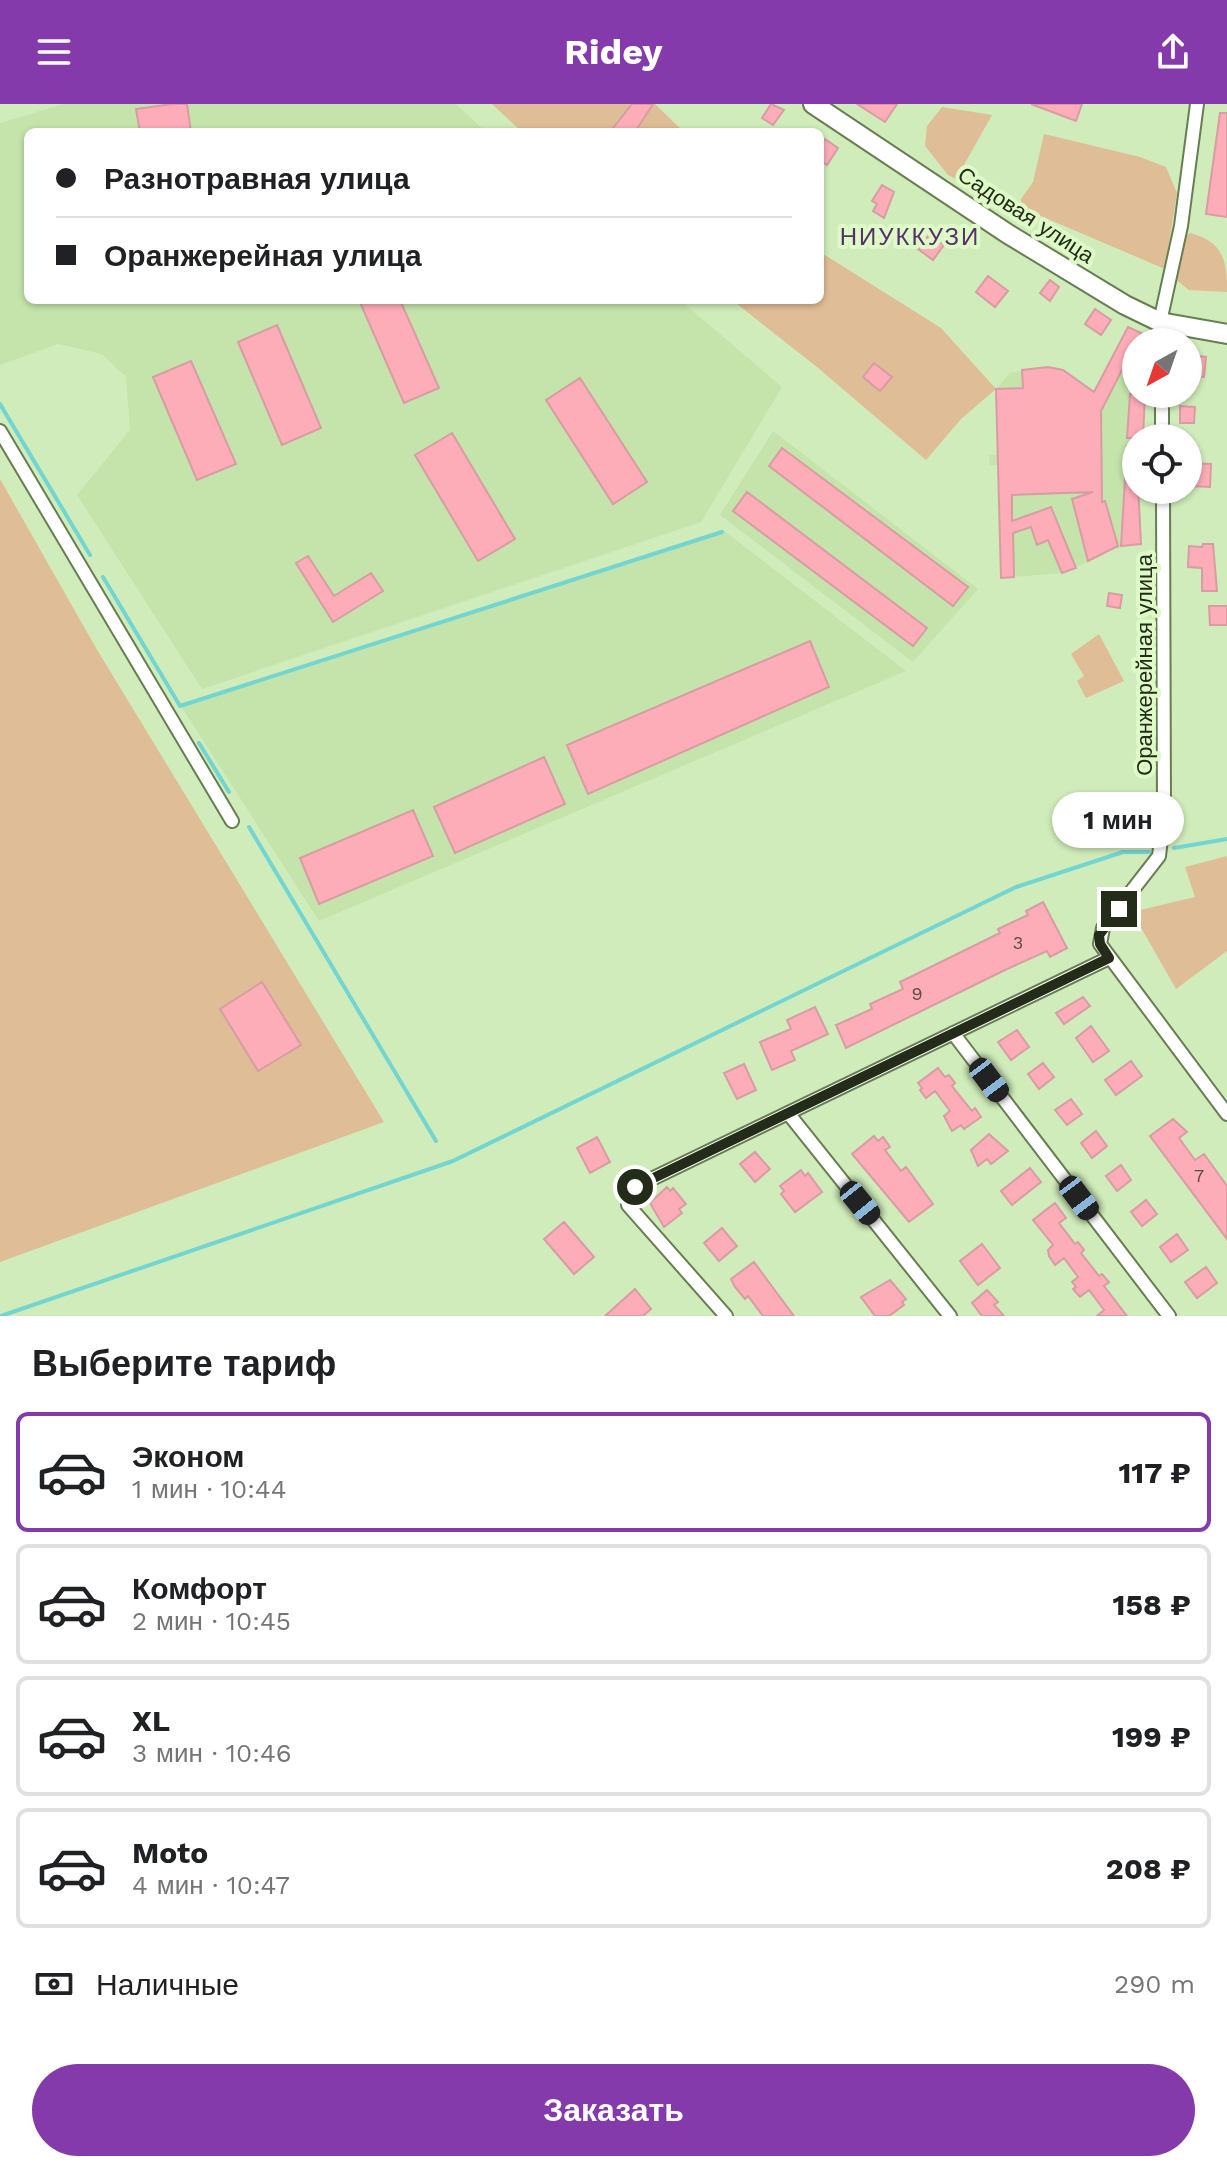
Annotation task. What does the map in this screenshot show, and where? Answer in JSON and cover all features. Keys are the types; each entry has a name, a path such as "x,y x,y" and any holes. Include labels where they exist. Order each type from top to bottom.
{"main road":[{"name":"Садовая улица","path":"813,104 1055,264 1160,322 1227,334"}],"street":[{"path":"1160,328 1181,226 1197,104"},
{"path":"0,431 232,821"},
{"name":"Оранжерейная улица","path":"1109,958 1100,944 1099,935 1159,856 1164,812 1163,504"},
{"path":"726,1316 628,1205 628,1196 635,1187 1109,958 1227,1114"},
{"path":"953,1033 1169,1316"},
{"path":"788,1113 950,1316"}],"shaded area":[{"path":"63,104 456,104 482,128 24,128 24,304 685,304 782,387 701,522 202,689 77,495 130,430 126,377 102,354 58,344 0,365 0,123"},
{"path":"492,104 655,104 680,128 518,128"},
{"path":"942,107 992,115 956,179 948,175 925,146 927,126"},
{"path":"1044,134 1140,157 1166,167 1177,193 1165,269 1022,208 1021,199 1033,182"},
{"path":"1190,233 1217,247 1226,271 1227,292 1189,290 1175,279 1182,239"},
{"path":"824,255 941,328 996,389 961,419 926,460 737,304 824,304"},
{"path":"1122,339 1122,408 1136,408 1136,424 1122,424 1122,504 1140,504 1141,544 1104,551 1103,555 1062,573 1001,578 998,465 990,465 989,455 998,455 996,389 1010,373 1048,367 1090,400"},
{"path":"773,431 978,589 913,662 720,515"},
{"path":"0,479 96,648 384,1122 0,1262"},
{"path":"723,530 906,671 319,921 181,706"},
{"path":"1099,634 1124,681 1086,698 1077,681 1084,676 1071,654"},
{"path":"1227,856 1227,951 1176,989 1132,912 1195,897 1185,867"}],"building":[{"path":"187,104 190,128 139,128 136,109"},
{"path":"632,104 653,104 638,128 613,128"},
{"path":"771,104 784,110 773,125 762,118"},
{"path":"857,104 897,104 885,122"},
{"path":"1031,104 1082,104 1076,121"},
{"path":"1220,113 1227,113 1227,217 1206,214"},
{"path":"824,141 838,148 827,165 824,163"},
{"path":"882,185 894,192 884,218 873,211 877,204 872,201"},
{"path":"929,235 944,245 933,260 918,249"},
{"path":"988,276 1008,291 995,307 976,292"},
{"path":"1050,280 1059,287 1050,301 1040,293"},
{"path":"361,304 402,304 439,388 404,403"},
{"path":"1095,309 1111,320 1101,335 1085,324"},
{"path":"277,325 321,428 282,445 238,342"},
{"path":"1122,338 1122,370 1101,411 1102,502 1105,501 1118,546 1088,561 1072,499 1093,492 1012,495 1012,521 1051,507 1076,568 1062,573 1048,540 1037,545 1031,527 1013,533 1014,577 1001,578 996,389 1023,388 1022,370 1048,367 1063,370 1094,392"},
{"path":"1202,357 1206,357 1202,377"},
{"path":"191,361 236,464 197,480 153,377"},
{"path":"874,363 892,377 880,391 863,377"},
{"path":"580,378 647,482 613,504 546,400"},
{"path":"1129,408 1144,408 1144,424 1128,424"},
{"path":"1180,408 1195,408 1194,423 1180,423"},
{"path":"452,433 515,539 478,561 415,455"},
{"path":"782,448 968,587 953,606 769,466"},
{"path":"1202,464 1211,464 1210,487 1202,487"},
{"path":"747,492 927,628 913,646 733,511"},
{"path":"1124,504 1139,504 1141,544 1121,546"},
{"path":"1203,544 1213,544 1217,591 1202,591 1202,568 1188,567 1189,546 1202,547"},
{"path":"308,556 334,596 371,573 383,591 333,622 296,563"},
{"path":"1109,593 1122,595 1120,608 1107,606"},
{"path":"1209,606 1227,606 1227,625 1210,625"},
{"path":"810,641 829,687 588,794 567,745"},
{"path":"544,757 565,804 455,853 434,807"},
{"path":"413,810 433,856 319,904 300,858"},
{"path":"1043,902 1067,948 1050,957 1047,951 1005,970 846,1048 836,1025 872,1009 870,1004 903,989 900,982 1000,933 998,929 1028,915 1026,911"},
{"path":"262,982 301,1045 258,1071 220,1009"},
{"path":"1083,997 1090,1006 1064,1024 1056,1013"},
{"path":"815,1007 828,1034 791,1051 795,1060 772,1070 760,1042 791,1029 787,1020"},
{"path":"1091,1026 1109,1051 1093,1062 1076,1038"},
{"path":"1017,1030 1029,1047 1011,1060 998,1042"},
{"path":"1131,1061 1142,1076 1116,1095 1105,1080"},
{"path":"1043,1063 1054,1077 1039,1089 1028,1074"},
{"path":"744,1064 756,1090 737,1099 724,1073"},
{"path":"938,1068 945,1077 949,1075 955,1083 952,1086 972,1111 975,1108 981,1117 964,1129 961,1125 952,1131 944,1116 950,1111 935,1091 926,1098 920,1090 922,1088 918,1083"},
{"path":"1071,1099 1082,1114 1067,1125 1055,1110"},
{"path":"1173,1119 1187,1132 1179,1138 1195,1160 1204,1154 1227,1186 1227,1239 1150,1136"},
{"path":"1096,1131 1107,1146 1092,1158 1081,1143"},
{"path":"989,1134 1008,1151 991,1164 987,1159 978,1166 971,1150"},
{"path":"874,1136 878,1141 883,1137 890,1147 885,1150 901,1171 906,1167 933,1204 909,1222 852,1154"},
{"path":"597,1137 610,1162 590,1173 577,1148"},
{"path":"755,1152 770,1169 755,1182 740,1164"},
{"path":"1121,1165 1131,1180 1117,1191 1106,1176"},
{"path":"1030,1168 1041,1182 1012,1205 1001,1191"},
{"path":"801,1170 805,1176 808,1173 822,1192 795,1212 781,1194 784,1191 780,1186"},
{"path":"667,1187 670,1191 673,1188 686,1204 679,1209 682,1213 664,1227 650,1203"},
{"path":"1146,1200 1157,1214 1142,1226 1131,1212"},
{"path":"1055,1203 1066,1218 1059,1223 1075,1244 1078,1242 1084,1250 1081,1253 1099,1276 1102,1274 1109,1282 1104,1286 1127,1316 1097,1316 1104,1310 1089,1290 1080,1297 1073,1289 1076,1287 1072,1282 1078,1277 1064,1258 1055,1265 1049,1256 1048,1250 1053,1245 1033,1220"},
{"path":"564,1222 594,1257 574,1274 544,1239"},
{"path":"722,1228 737,1246 719,1261 704,1243"},
{"path":"1177,1234 1188,1250 1171,1262 1160,1247"},
{"path":"982,1244 1000,1268 978,1285 960,1261"},
{"path":"754,1262 794,1316 763,1316 748,1296 745,1299 735,1287 731,1279"},
{"path":"1206,1267 1217,1283 1197,1298 1185,1282"},
{"path":"890,1280 906,1299 902,1302 904,1305 889,1316 875,1316 861,1297"},
{"path":"635,1289 651,1309 643,1316 605,1316"},
{"path":"987,1290 998,1302 994,1305 1004,1316 982,1316 972,1303"}],"waterway":[{"path":"0,404 90,555"},
{"path":"103,577 180,706 722,532"},
{"path":"199,743 229,792"},
{"path":"249,827 436,1141"},
{"path":"1174,848 1227,839"},
{"path":"1,1316 453,1161 1016,887 1123,852 1149,852"}],"district":[{"name":"НИУККУЗИ","path":"910,237"}],"route":[{"path":"635,1187 1109,958 1100,944 1099,935 1119,909"}]}
